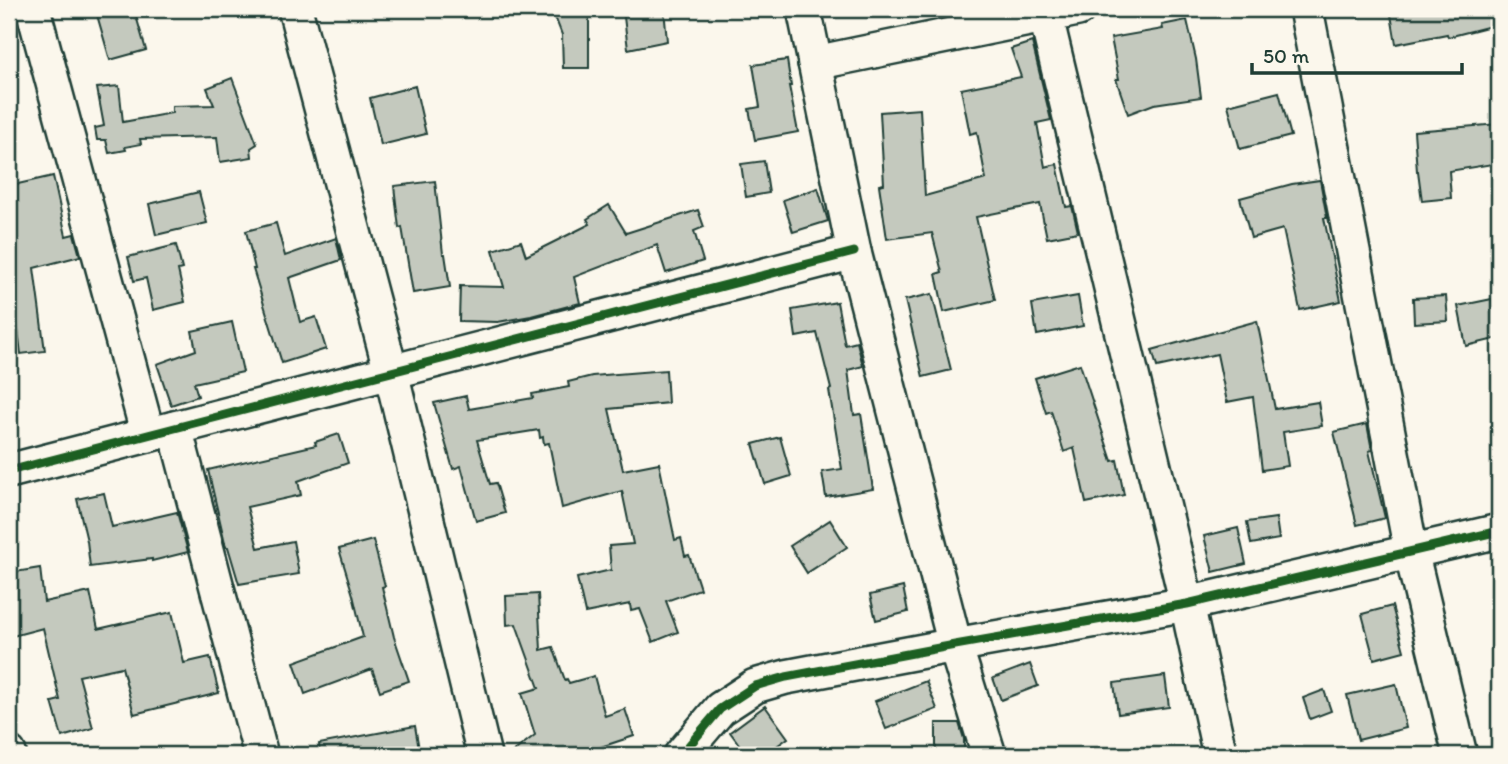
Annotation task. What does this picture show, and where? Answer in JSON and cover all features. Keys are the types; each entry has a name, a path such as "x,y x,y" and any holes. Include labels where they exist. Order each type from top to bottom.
{"street":[{"path":"33,9 261,755"},
{"path":"295,9 391,372 484,755"},
{"path":"804,9 853,253 955,645 989,755"},
{"path":"815,63 1045,12 1078,9"},
{"path":"1307,9 1410,551 1460,755"},
{"path":"1045,12 1187,604 1220,755"},
{"path":"9,471 853,253"},
{"path":"681,755 720,709 755,686 786,677 1187,604 1499,531"}],"building":[{"path":"119,9 134,9 146,50 110,60 97,15"},
{"path":"552,9 589,9 589,68 563,68 562,35"},
{"path":"623,9 664,9 667,41 628,49"},
{"path":"1390,9 1499,9 1499,24 1448,37 1447,34 1396,44"},
{"path":"1187,20 1201,97 1154,104 1128,114 1116,79 1119,79 1111,38 1163,29 1162,25"},
{"path":"1032,42 1051,120 1037,123 1045,167 1057,164 1066,207 1072,206 1078,232 1047,238 1040,204 976,217 995,300 944,312 936,274 942,272 932,233 887,239 879,185 884,184 880,112 920,109 925,196 986,179 977,132 970,134 961,89 1021,77 1011,49"},
{"path":"787,60 798,132 755,140 749,109 760,107 753,65"},
{"path":"232,78 257,144 251,148 252,157 220,162 217,137 140,139 141,144 109,153 106,140 97,140 95,128 104,126 97,88 119,86 123,122 172,113 172,106 214,105 207,88"},
{"path":"415,86 426,134 381,145 370,98"},
{"path":"1279,92 1291,136 1240,149 1228,105"},
{"path":"1499,124 1499,163 1449,171 1451,198 1422,201 1414,131"},
{"path":"764,161 769,193 746,197 741,164"},
{"path":"53,176 66,236 74,234 80,256 34,268 45,351 21,354 9,273 9,241 15,240 9,213 9,186"},
{"path":"1320,180 1327,218 1324,218 1341,301 1300,310 1283,229 1251,238 1240,198 1292,184"},
{"path":"435,181 443,254 450,287 413,293 402,227 399,228 394,186"},
{"path":"818,188 828,221 793,232 783,200"},
{"path":"199,192 207,223 156,235 149,204"},
{"path":"609,205 626,233 698,210 704,227 694,231 703,261 666,273 657,245 574,277 580,303 498,322 459,321 460,286 504,287 493,250 521,241 526,256 590,224 587,219"},
{"path":"276,223 285,256 336,238 341,260 289,278 300,322 316,317 326,349 282,363 253,269 246,231"},
{"path":"176,245 182,269 178,270 185,302 153,310 146,278 134,281 128,257"},
{"path":"932,294 951,370 923,377 905,300"},
{"path":"1078,296 1083,326 1037,335 1032,304"},
{"path":"1446,296 1448,321 1414,323 1413,298"},
{"path":"1492,299 1499,338 1466,346 1458,306"},
{"path":"837,302 845,345 857,342 863,366 848,370 854,415 861,414 873,489 826,497 822,472 842,469 829,390 831,389 817,333 796,337 792,310"},
{"path":"1257,321 1275,409 1318,402 1322,426 1283,432 1288,466 1262,470 1253,397 1227,402 1217,354 1157,367 1152,350"},
{"path":"232,322 243,372 194,383 198,396 171,405 157,364 196,350 192,331"},
{"path":"1080,364 1112,461 1117,460 1124,495 1086,503 1074,448 1064,452 1051,411 1046,413 1035,378"},
{"path":"666,370 668,403 609,409 623,470 659,463 675,540 681,538 685,556 689,555 700,589 666,601 678,632 653,642 640,609 631,611 630,604 585,613 577,578 611,570 609,546 633,544 622,491 562,508 549,443 544,444 539,430 477,440 490,484 496,483 505,513 476,521 461,466 453,469 434,403 466,396 469,409 533,398 532,394 569,387 568,382 592,376"},
{"path":"1367,424 1372,450 1369,451 1385,518 1357,525 1334,432"},
{"path":"339,434 348,463 298,481 301,495 247,507 258,548 293,541 299,574 239,584 226,547 208,470 316,445 315,442"},
{"path":"780,437 791,476 765,484 753,444"},
{"path":"104,493 112,527 177,512 188,552 152,561 90,567 77,499"},
{"path":"1276,518 1279,539 1251,544 1247,522"},
{"path":"830,520 847,547 807,573 790,546"},
{"path":"1238,528 1246,564 1213,572 1204,536"},
{"path":"373,540 394,637 409,681 380,691 372,669 305,694 294,662 363,637 339,549"},
{"path":"40,568 44,602 90,592 98,629 172,612 184,663 210,657 219,693 134,714 122,667 79,676 93,728 62,737 52,702 60,700 43,628 9,637 9,573"},
{"path":"903,587 908,612 876,620 870,595"},
{"path":"538,594 541,650 553,647 565,680 569,683 594,676 605,716 625,709 634,736 595,749 597,755 509,755 535,735 522,693 539,688 516,624 507,625 506,596"},
{"path":"1392,606 1404,651 1374,659 1362,614"},
{"path":"1030,664 1038,686 1001,700 993,678"},
{"path":"1165,676 1169,707 1118,714 1114,683"},
{"path":"926,681 937,709 886,729 875,701"},
{"path":"1396,684 1406,728 1358,740 1347,695"},
{"path":"1324,690 1331,711 1310,719 1303,698"},
{"path":"765,706 788,738 764,755 747,755 730,732"},
{"path":"936,723 959,723 964,739 964,755 936,755"},
{"path":"415,726 420,755 320,755 319,744"}],"cycle path":[{"path":"9,471 854,252"},
{"path":"681,755 720,709 755,686 786,677 1187,604 1499,531"}]}
